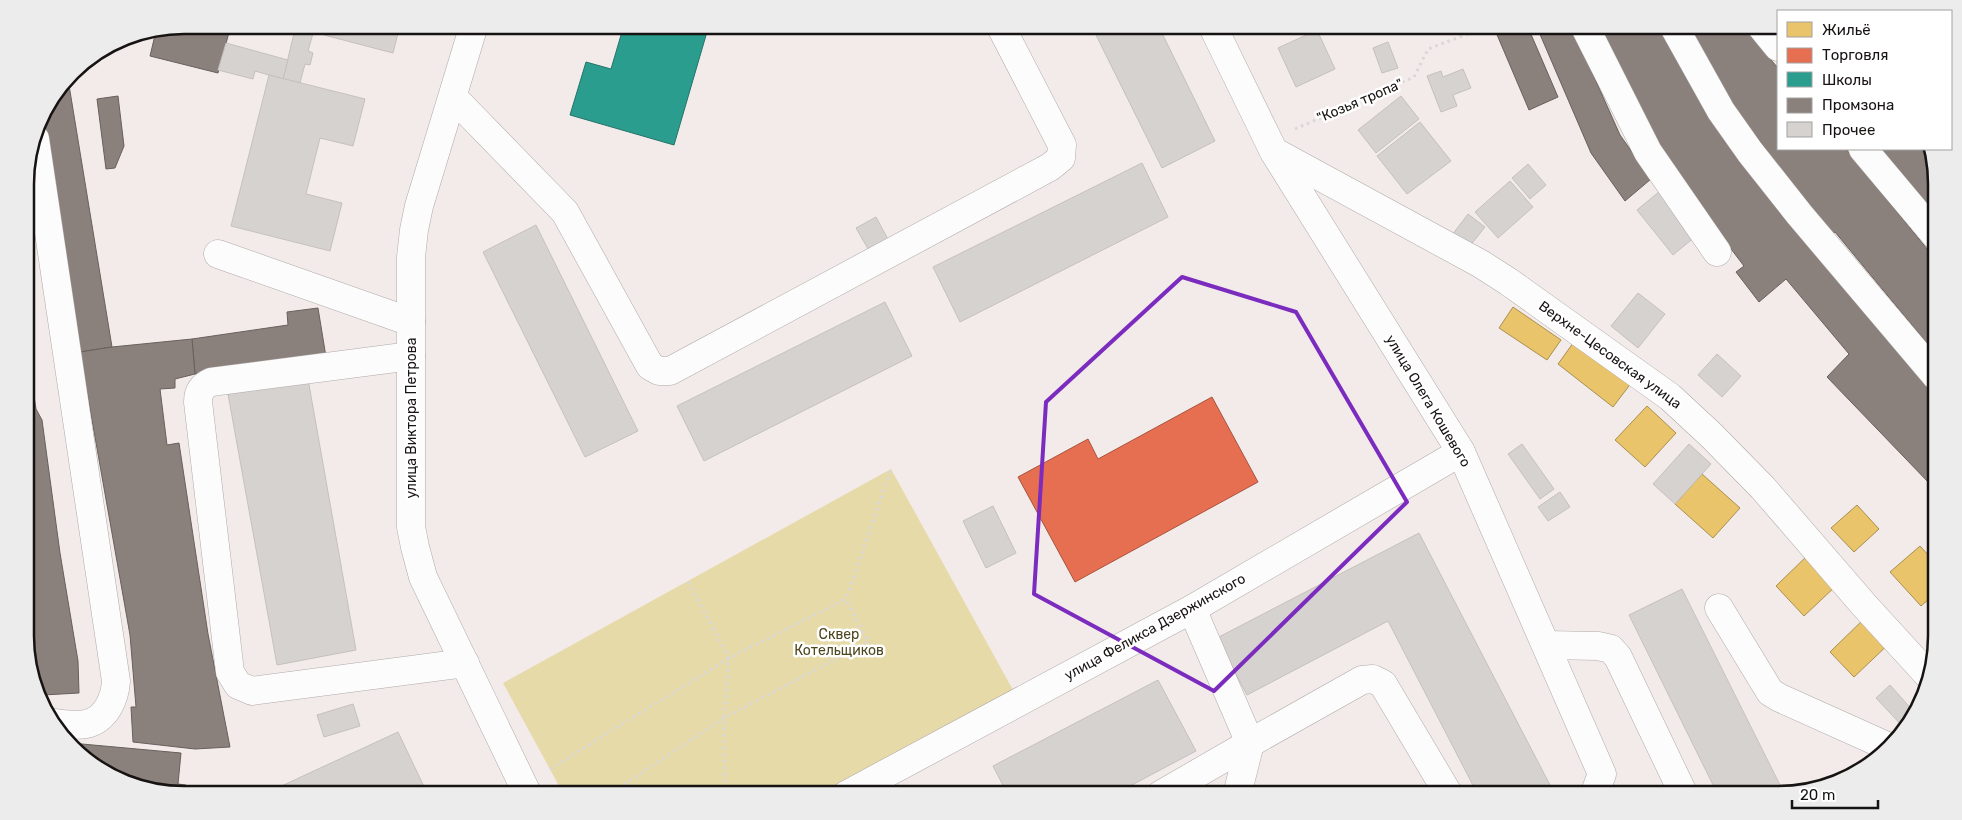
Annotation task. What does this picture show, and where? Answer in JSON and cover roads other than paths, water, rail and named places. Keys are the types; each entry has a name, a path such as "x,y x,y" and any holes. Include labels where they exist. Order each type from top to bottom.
{"street":[{"name":"улица Виктора Петрова","path":"471,34 419,206 414,230 411,257 411,527 424,577 524,786"},
{"path":"453,97 565,212 650,366 659,371 670,372 1050,167 1061,158 1062,145 1005,34"},
{"name":"улица Олега Кошевого","path":"1216,34 1272,146 1461,452 1602,774 1597,786"},
{"path":"1589,34 1648,152 1717,252"},
{"path":"1678,34 1721,111 1750,152 1799,214 1928,367"},
{"path":"1767,34 1777,46"},
{"name":"Верхне-Цесовская улица","path":"1272,146 1502,277 1670,397 1711,435 1763,488 1864,605 1924,670"},
{"path":"1864,150 1928,226"},
{"path":"37,154 116,681 116,690 108,707 95,721 85,724 62,723"},
{"path":"218,254 411,322"},
{"path":"411,356 212,382 206,384 198,394 230,672 238,685 252,691 258,691 465,663"},
{"name":"улица Феликса Дзержинского","path":"863,786 1192,609 1461,452"},
{"path":"1720,608 1770,692 1882,744"},
{"path":"1192,609 1250,743 1239,786"},
{"path":"1546,645 1598,646 1611,649 1618,657 1680,786"},
{"path":"1176,786 1362,680 1373,679 1383,684 1444,786"}],"park label":[{"name":"Сквер Котельщиков","path":"839,642"}]}
